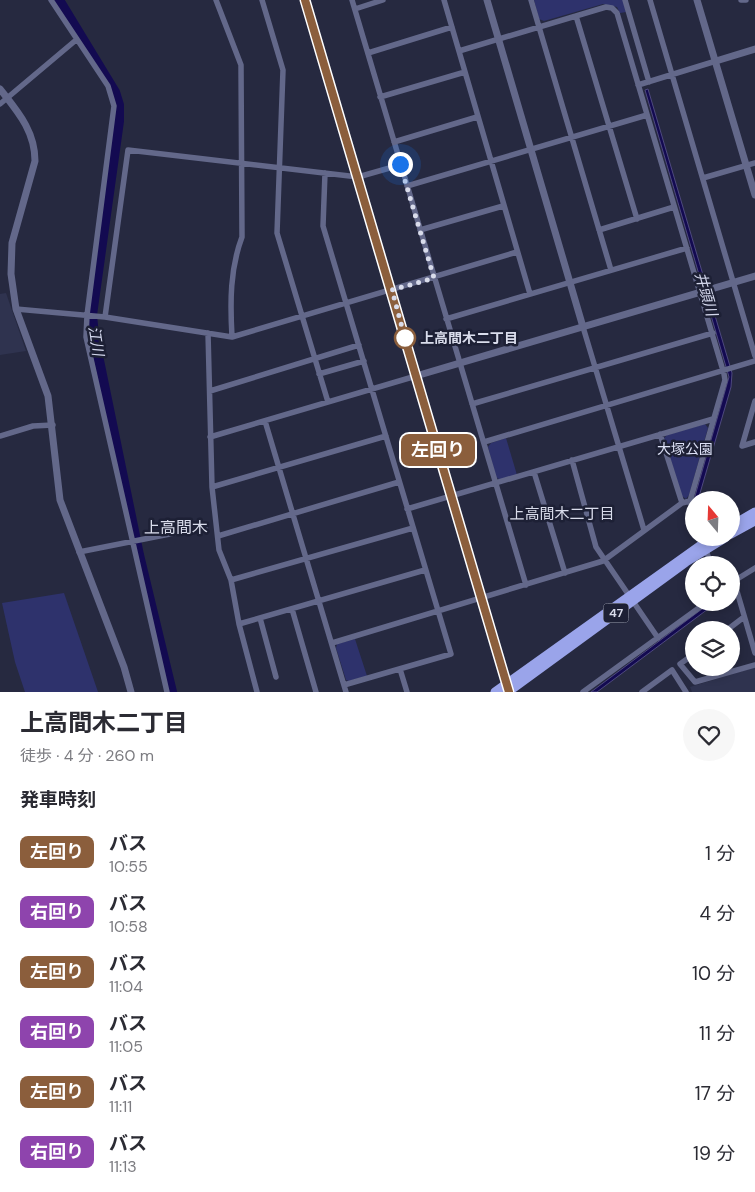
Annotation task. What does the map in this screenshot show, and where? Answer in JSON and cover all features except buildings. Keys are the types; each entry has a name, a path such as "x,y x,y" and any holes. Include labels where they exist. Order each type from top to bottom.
{"main road":[{"path":"740,521 755,512"},
{"path":"740,529 755,521"},
{"name":"47","path":"495,692 508,690 701,546"}],"street":[{"path":"51,0 108,86 114,106 87,315 86,337 168,692"},
{"path":"216,0 240,65 242,237 229,296 232,336"},
{"path":"262,0 283,70 277,233 328,402"},
{"path":"305,0 392,290 508,690"},
{"path":"352,0 526,585"},
{"path":"354,9 383,0"},
{"path":"444,0 530,294"},
{"path":"487,0 644,530"},
{"path":"531,0 611,270"},
{"path":"650,0 755,356"},
{"path":"698,0 755,195"},
{"path":"741,0 746,0"},
{"path":"627,1 649,82"},
{"path":"459,51 606,7 612,8 617,13 713,333 725,380 693,491"},
{"path":"576,16 637,219"},
{"path":"368,53 452,27"},
{"path":"0,104 76,40"},
{"path":"638,85 755,49"},
{"path":"380,97 465,72"},
{"path":"0,89 24,120 30,131 35,148 35,161 12,243 11,274 16,309 42,378 53,425 60,500 124,667 131,692"},
{"path":"407,186 647,115"},
{"path":"394,142 477,117"},
{"path":"105,317 128,150 358,177 400,164"},
{"path":"703,178 755,163"},
{"path":"325,173 323,226 451,654 344,685"},
{"path":"420,230 504,206"},
{"path":"599,230 674,207"},
{"path":"446,319 687,248"},
{"path":"16,309 105,317 232,336 347,304 517,252"},
{"path":"210,437 755,276"},
{"path":"208,333 212,487 219,550 231,580 239,624 257,692"},
{"path":"472,404 713,333"},
{"path":"210,391 359,344"},
{"path":"319,374 364,361"},
{"path":"484,442 755,361"},
{"path":"755,401 742,446 755,442"},
{"path":"407,509 713,418"},
{"path":"266,421 346,692"},
{"path":"0,436 33,426 53,425"},
{"path":"660,434 682,503"},
{"path":"212,487 386,436"},
{"path":"572,460 596,548 658,638"},
{"path":"534,472 565,573"},
{"path":"218,536 399,482"},
{"path":"332,643 603,560 685,502"},
{"path":"79,552 205,527"},
{"path":"231,580 413,528"},
{"path":"755,568 734,582 755,653"},
{"path":"239,624 425,570"},
{"path":"292,609 316,692"},
{"path":"583,692 695,611"},
{"path":"739,621 744,617"},
{"path":"260,618 276,677"},
{"path":"685,660 680,664 685,670"},
{"path":"740,669 755,665"},
{"path":"400,669 407,692"},
{"path":"642,692 672,670 686,692"},
{"path":"690,676 695,682 716,676"}],"shaded area":[{"path":"6,293 26,351 0,355 0,294"},
{"path":"755,667 755,692 692,692 690,687 726,676 740,676 740,672"}],"green space":[{"path":"534,0 623,0 626,12 620,13 617,7 603,4 544,21 539,19"},
{"name":"大塚公園","path":"705,424 708,428 690,491 685,491 685,498 682,496 664,438 667,435"},
{"path":"506,438 517,475 500,480 496,477 488,447 491,443"},
{"path":"64,593 98,692 25,692 15,662 2,603"},
{"path":"355,639 367,676 349,681 346,680 336,648 337,644"}],"water":[{"name":"井頭川","path":"648,89 732,373 731,387 701,491 696,491 729,377 645,90"},
{"path":"699,611 705,611 692,621 686,621"},
{"path":"685,622 685,626 597,692 591,692"}],"waterway":[{"name":"江川","path":"59,0 115,92 119,105 119,121 92,315 94,336 139,555 172,692"}],"bus line":[{"name":"左回り","path":"305,0 509,692"}],"place":[{"name":"上高間木二丁目","path":"405,338"}],"district":[{"name":"上高間木二丁目","path":"562,514"},
{"name":"上高間木","path":"176,527"}],"route":[{"path":"400,164 434,278 392,290 406,342 405,338"}]}
